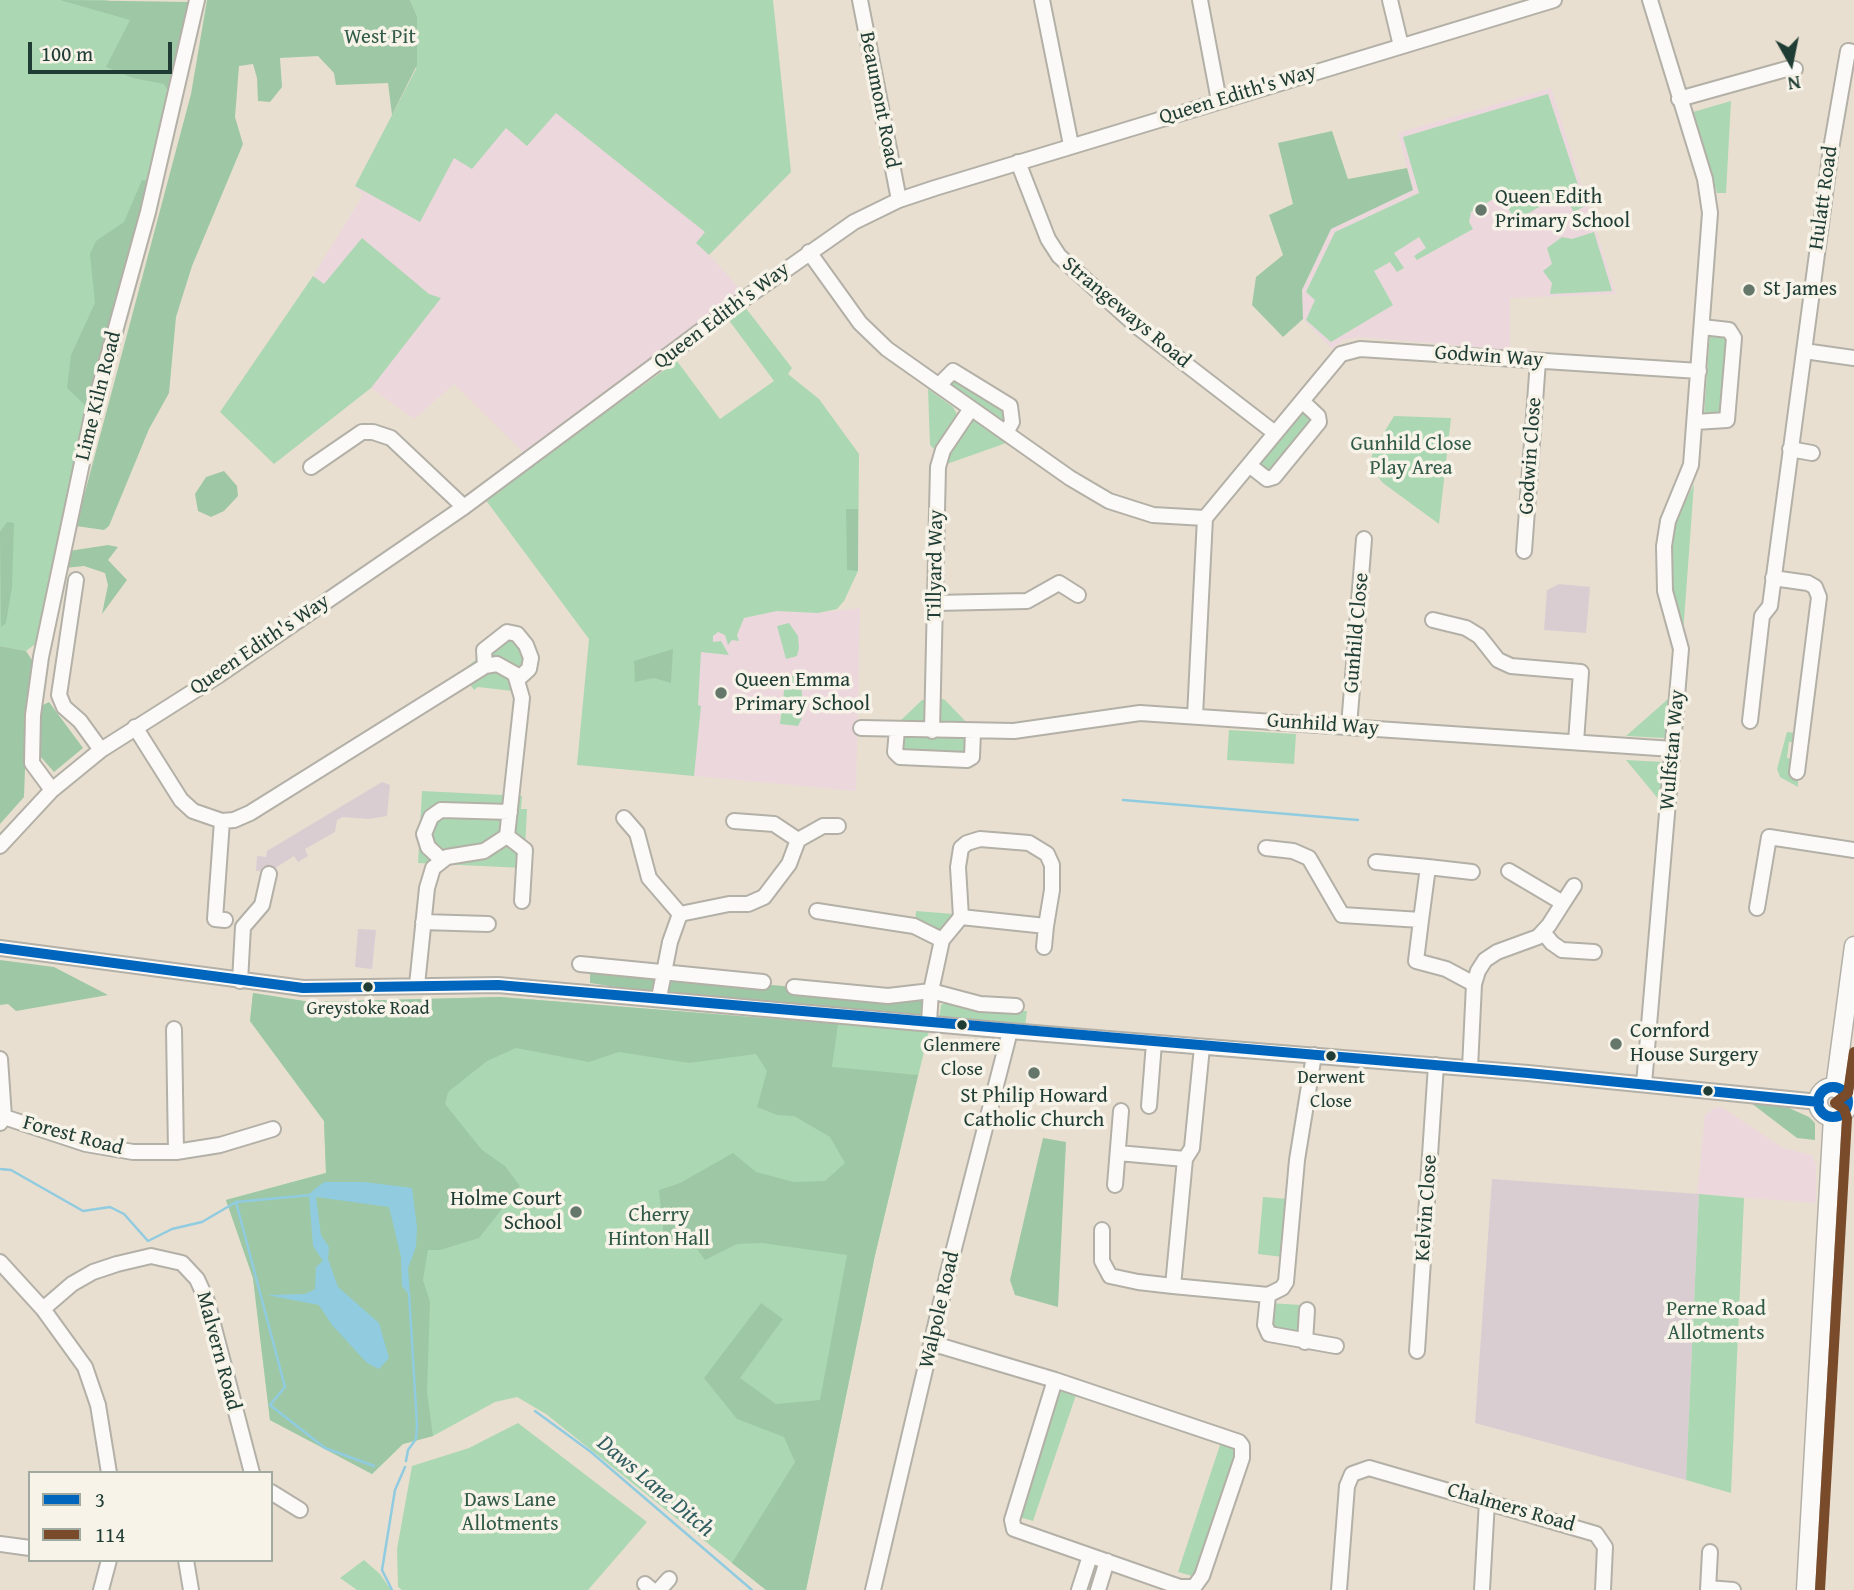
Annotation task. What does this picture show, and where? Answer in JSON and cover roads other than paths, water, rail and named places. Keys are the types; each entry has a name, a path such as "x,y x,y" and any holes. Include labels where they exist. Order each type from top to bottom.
{"main road":[{"path":"1835,1088 1854,946"},
{"path":"1835,1088 1844,1092 1851,1101 1846,1111 1833,1117 1824,1114 1819,1102 1822,1093 1835,1088"},
{"path":"1806,1590 1833,1117"}],"street":[{"name":"Lime Kiln Road","path":"52,790 32,763 33,715 41,657 93,411 148,212 197,0"},
{"name":"Beaumont Road","path":"860,0 899,200"},
{"path":"1042,0 1071,145"},
{"path":"1200,0 1219,102"},
{"path":"1390,0 1401,46"},
{"name":"Queen Edith's Way","path":"0,846 52,790 101,750 216,677 464,506 809,252 854,222 899,200 1071,145 1553,0"},
{"name":"Wulfstan Way","path":"1644,1084 1681,649 1665,592 1664,546 1668,521 1692,464 1710,213 1705,179 1650,0"},
{"name":"Hulatt Road","path":"1750,721 1762,617 1770,606 1831,149 1848,51 1854,52"},
{"path":"1679,99 1790,68 1795,69"},
{"name":"Strangeways Road","path":"1018,162 1048,239 1059,256 1139,328 1275,433"},
{"path":"809,252 860,323 887,349 970,410 1109,501 1153,515 1205,518 1195,716"},
{"path":"1695,422 1727,420 1733,351 1732,331 1702,327"},
{"name":"Godwin Way","path":"1205,518 1341,354 1349,350 1699,371"},
{"path":"1804,351 1854,358"},
{"name":"Godwin Close","path":"1524,551 1538,360"},
{"path":"939,385 953,371 1010,406 1012,422 1006,433"},
{"path":"1249,465 1267,478 1274,477 1319,422 1318,416 1302,401"},
{"name":"Tillyard Way","path":"932,731 938,467 943,450 970,410"},
{"path":"311,467 362,432 373,432 391,438 464,506"},
{"path":"1790,449 1812,453"},
{"name":"Gunhild Close","path":"1349,726 1364,539"},
{"path":"1773,578 1808,583 1815,587 1819,597 1797,772"},
{"path":"76,580 59,695 64,707 80,721 101,750"},
{"path":"935,603 1027,601 1059,583 1078,595"},
{"path":"1433,620 1466,628 1479,636 1498,660 1511,666 1581,672 1576,742"},
{"path":"485,666 484,650 507,632 517,634 526,645 531,658 529,669 518,679"},
{"path":"135,727 181,800 193,811 222,821 250,813 485,666 497,664 507,668 518,679 522,698 507,836"},
{"name":"Gunhild Way","path":"860,729 1014,732 1140,713 1673,749"},
{"path":"897,730 895,752 900,757 967,760 972,757 973,732"},
{"path":"442,860 428,847 424,834 430,817 441,810 510,812"},
{"path":"624,818 637,834 649,878 680,914"},
{"path":"222,821 215,919 225,920"},
{"path":"734,821 774,824 799,840"},
{"path":"680,914 729,904 748,904 764,897 784,873 799,840 823,826 838,826"},
{"path":"417,985 423,922 433,868 442,860 458,853 484,850 507,836"},
{"path":"507,836 525,850 522,901"},
{"path":"1757,908 1769,838 1854,850"},
{"path":"929,1022 931,990 942,940 961,917 958,867 961,848 967,843 980,839 1029,843 1042,848 1052,865 1039,925 1044,947"},
{"path":"1266,848 1293,851 1309,858 1342,915 1421,920"},
{"path":"1376,862 1472,872"},
{"path":"1428,867 1415,968 1446,969 1474,984"},
{"path":"1509,871 1563,903"},
{"path":"240,981 243,927 261,907 270,879"},
{"path":"1470,1068 1474,984 1485,960 1543,932 1574,886"},
{"path":"817,911 914,926 942,940"},
{"path":"659,998 670,942 680,914"},
{"path":"961,917 1039,925"},
{"path":"423,922 488,924"},
{"path":"1543,932 1562,950 1594,952"},
{"path":"0,948 240,981 327,989 475,983 1010,1031 1470,1068 1819,1102"},
{"path":"580,964 665,970 763,982"},
{"path":"794,987 888,996 931,990 980,1004 1016,1006"},
{"path":"174,1029 176,1152"},
{"name":"Walpole Road","path":"873,1590 934,1344 948,1272 1010,1031"},
{"path":"1149,1106 1154,1043"},
{"path":"1173,1286 1185,1160 1192,1148 1202,1047"},
{"path":"1102,1230 1101,1249 1106,1270 1116,1279 1268,1295 1282,1289 1286,1282 1297,1160 1314,1055"},
{"path":"0,1059 2,1120"},
{"name":"Kelvin Close","path":"1417,1352 1436,1065"},
{"path":"1115,1185 1121,1111"},
{"name":"Forest Road","path":"2,1120 86,1144 133,1152 176,1152 220,1145 273,1129"},
{"path":"1118,1153 1185,1160"},
{"name":"Malvern Road","path":"43,1309 72,1284 93,1272 117,1264 160,1256 182,1263 197,1279 207,1301 251,1471"},
{"path":"0,1262 43,1309 74,1350 92,1380 105,1438 109,1471"},
{"path":"1268,1295 1265,1325 1269,1334 1336,1346"},
{"path":"1305,1342 1307,1310"},
{"path":"934,1344 1055,1380 1222,1434 1242,1446 1242,1458 1199,1582 1188,1588 1180,1587 1025,1535 1013,1524 1055,1380"},
{"name":"Chalmers Road","path":"1339,1590 1347,1486 1352,1474 1369,1468 1596,1534 1605,1547 1603,1590"},
{"path":"273,1493 300,1510"},
{"path":"1482,1590 1487,1501"},
{"path":"0,1544 28,1548"},
{"path":"1710,1552 1708,1589 1733,1590"},
{"path":"1079,1590 1090,1556"},
{"path":"1098,1590 1107,1561"},
{"path":"101,1590 108,1562"},
{"path":"186,1562 191,1590"}],"water":[{"path":"324,1182 365,1182 412,1188 417,1227 416,1247 408,1268 410,1296 402,1286 401,1257 389,1207 316,1197 321,1235 329,1247 328,1259 338,1287 379,1323 389,1358 379,1369 367,1363 332,1325 319,1305 267,1295 305,1294 315,1289 316,1267 323,1261 313,1246 309,1194"}],"waterway":[{"path":"1123,800 1358,820"},
{"path":"0,1169 11,1170 83,1211 110,1207 124,1214 148,1241 172,1229 202,1222 236,1202 311,1195"},
{"path":"236,1202 285,1387 270,1405 325,1448 374,1466"},
{"path":"406,1461 408,1450 416,1439 417,1425 409,1293"},
{"name":"Daws Lane Ditch","path":"535,1411 591,1452 752,1590"},
{"path":"392,1590 382,1570 395,1490 405,1467"}],"place":[{"name":"Queen Edith Primary School","path":"1481,210"},
{"name":"St James","path":"1749,290"},
{"name":"Queen Emma Primary School","path":"721,693"},
{"name":"Greystoke Road","path":"368,987"},
{"name":"Glenmere Close","path":"962,1025"},
{"name":"Cornford House Surgery","path":"1616,1044"},
{"name":"Derwent Close","path":"1331,1056"},
{"name":"St Philip Howard Catholic Church","path":"1034,1073"},
{"name":"Holme Court School","path":"576,1212"}],"park label":[{"name":"West Pit","path":"380,38"},
{"name":"Gunhild Close Play Area","path":"1411,457"},
{"name":"Cherry Hinton Hall","path":"659,1228"},
{"name":"Perne Road Allotments","path":"1716,1322"},
{"name":"Daws Lane Allotments","path":"510,1513"}]}
